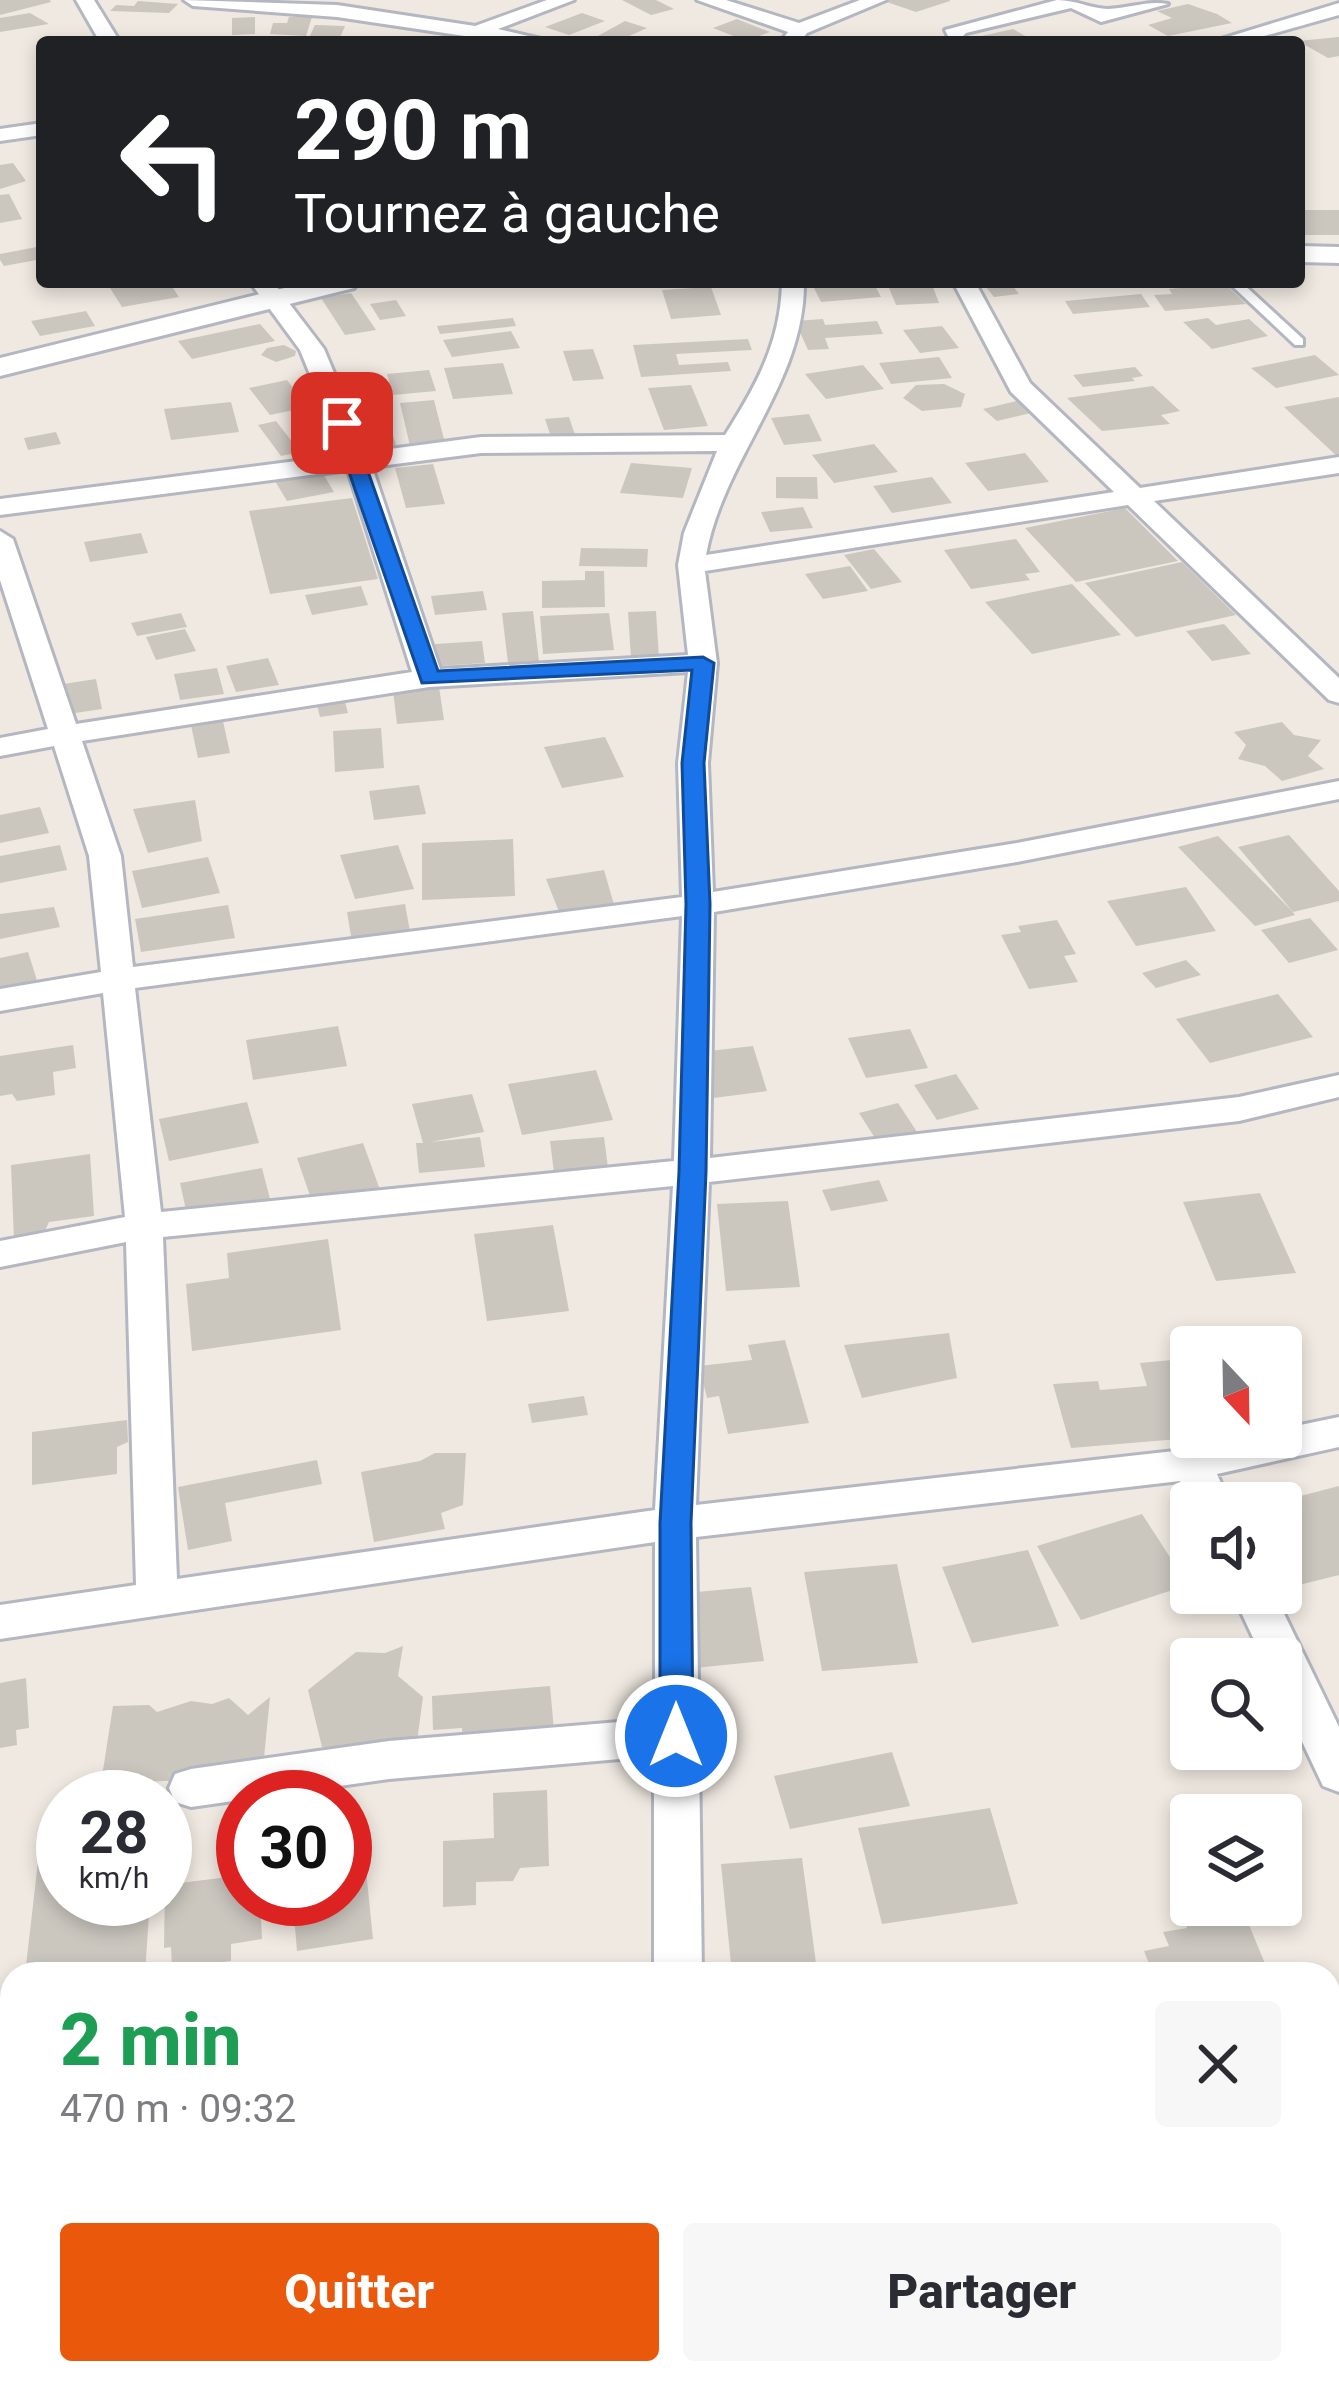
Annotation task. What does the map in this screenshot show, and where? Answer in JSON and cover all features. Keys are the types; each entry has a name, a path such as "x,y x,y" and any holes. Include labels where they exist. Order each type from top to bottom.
{"street":[{"path":"85,0 106,36"},
{"path":"194,0 512,36"},
{"path":"479,30 565,0"},
{"path":"706,0 795,35 877,0"},
{"path":"957,36 955,30 1071,1 1101,16 1160,4"},
{"path":"1242,36 1339,9"},
{"path":"0,136 36,130"},
{"path":"1305,254 1339,255"},
{"path":"678,1962 675,1523 692,1172 698,904 693,763 703,663 691,566 698,533 733,443 775,376 793,311 793,288"},
{"path":"967,288 1020,387 1339,694"},
{"path":"0,367 267,290 312,349 357,459 429,678"},
{"path":"0,507 481,445 733,443"},
{"path":"691,566 1339,466"},
{"path":"0,539 105,856 144,1226 157,1600"},
{"path":"0,747 429,678 703,663"},
{"path":"0,1000 119,978 698,904 1142,831 1339,790"},
{"path":"0,1254 144,1226 692,1172 1239,1109 1339,1086"},
{"path":"0,1622 675,1523 1192,1464 1339,1432"},
{"path":"1192,1464 1200,1482"},
{"path":"1263,1614 1339,1773"},
{"path":"192,1788 389,1760 676,1736"}],"lane":[{"path":"1240,288 1299,342"}],"building":[{"path":"0,0 50,0 51,2 0,15"},
{"path":"622,0 656,0 674,9 651,15"},
{"path":"881,0 950,0 950,1 916,12"},
{"path":"138,1 178,4 169,13 110,11 116,5 134,6"},
{"path":"1188,4 1232,23 1168,36 1148,25 1172,18 1157,11"},
{"path":"30,13 49,24 0,32 0,18"},
{"path":"582,13 605,21 569,35 545,27"},
{"path":"255,17 255,34 232,35 232,18"},
{"path":"289,17 312,17 306,36 270,34 273,23 287,23"},
{"path":"737,19 770,32 733,36 713,28"},
{"path":"625,21 647,28 629,36 598,36"},
{"path":"315,25 345,26 341,36 310,36"},
{"path":"1013,29 1025,36 982,36"},
{"path":"1339,37 1339,56 1328,58 1305,45 1305,40"},
{"path":"13,163 26,181 0,189 0,165"},
{"path":"9,194 22,219 0,223 0,195"},
{"path":"1305,210 1339,210 1339,235 1305,235"},
{"path":"36,247 36,260 4,266 0,254"},
{"path":"110,288 173,288 179,297 122,307"},
{"path":"711,288 721,315 671,319 662,290"},
{"path":"814,288 876,288 881,297 821,302"},
{"path":"889,288 933,288 939,303 896,305"},
{"path":"987,288 1014,288 1019,294 994,297"},
{"path":"1229,288 1246,304 1165,311 1154,295 1172,294 1169,289"},
{"path":"351,293 376,330 345,335 321,298"},
{"path":"1141,294 1150,307 1073,314 1065,301"},
{"path":"396,300 406,316 380,320 370,304"},
{"path":"86,311 95,326 40,336 31,321"},
{"path":"513,318 516,326 440,334 437,326"},
{"path":"1208,318 1216,325 1249,319 1268,336 1212,349 1183,322"},
{"path":"823,319 825,325 877,321 883,334 825,338 829,349 808,350 795,321"},
{"path":"260,324 275,341 192,359 178,341"},
{"path":"942,326 959,348 920,353 903,330"},
{"path":"511,331 520,348 452,357 443,340"},
{"path":"748,339 752,350 676,354 679,365 728,362 731,371 641,377 633,345"},
{"path":"284,345 296,351 295,356 276,362 261,355 267,348"},
{"path":"593,349 604,379 573,381 563,351"},
{"path":"1315,355 1339,375 1276,388 1251,368"},
{"path":"939,357 952,378 891,384 879,363"},
{"path":"503,363 513,394 453,399 444,368"},
{"path":"863,365 884,389 826,399 805,374"},
{"path":"1135,367 1143,376 1132,378 1135,381 1083,387 1073,375"},
{"path":"429,370 436,391 393,395 387,374"},
{"path":"287,380 308,407 270,415 249,388"},
{"path":"944,384 965,394 961,407 922,411 903,398 916,385"},
{"path":"691,385 708,426 664,430 648,388"},
{"path":"1153,386 1180,411 1161,415 1170,424 1102,431 1067,398"},
{"path":"1339,397 1339,458 1284,407"},
{"path":"434,400 446,447 411,450 400,403"},
{"path":"1017,401 1031,413 997,421 983,409"},
{"path":"231,402 239,432 171,440 164,409"},
{"path":"383,405 397,448 372,451 359,408"},
{"path":"809,414 822,441 784,445 771,418"},
{"path":"569,417 578,444 554,446 545,419"},
{"path":"276,421 300,452 281,456 258,425"},
{"path":"339,425 350,456 322,460 312,428"},
{"path":"56,432 61,444 28,450 24,438"},
{"path":"874,444 898,472 834,483 812,455"},
{"path":"1025,453 1049,482 988,491 965,463"},
{"path":"631,463 692,468 683,498 620,493"},
{"path":"433,464 445,504 406,508 395,468"},
{"path":"322,472 334,492 287,501 275,481"},
{"path":"776,477 817,477 818,499 776,498"},
{"path":"932,477 952,503 892,513 873,486"},
{"path":"352,498 378,579 270,594 249,511"},
{"path":"803,507 813,528 770,532 761,512"},
{"path":"1125,508 1178,561 1076,582 1025,528"},
{"path":"141,533 148,553 90,562 84,542"},
{"path":"1016,539 1040,572 1025,574 1030,580 971,589 944,550"},
{"path":"581,548 648,549 647,567 579,566"},
{"path":"874,549 902,582 871,589 844,555"},
{"path":"1182,562 1236,615 1136,637 1085,583"},
{"path":"850,566 868,591 823,599 805,574"},
{"path":"585,571 604,571 605,607 542,608 542,581 585,580"},
{"path":"1072,584 1121,635 1032,654 985,602"},
{"path":"361,586 368,605 312,615 305,595"},
{"path":"483,591 487,610 435,615 431,596"},
{"path":"533,611 539,661 508,663 502,613"},
{"path":"656,611 659,658 631,658 628,612"},
{"path":"181,613 187,627 137,636 131,623"},
{"path":"609,613 614,650 543,654 540,616"},
{"path":"1224,624 1251,654 1212,661 1186,631"},
{"path":"185,629 196,651 156,660 146,637"},
{"path":"482,641 485,663 437,666 435,644"},
{"path":"268,658 279,685 236,692 226,666"},
{"path":"217,668 224,694 180,700 174,674"},
{"path":"96,679 102,709 62,715 57,685"},
{"path":"439,687 444,720 397,724 393,690"},
{"path":"344,698 348,713 320,717 316,701"},
{"path":"221,712 230,753 198,758 189,716"},
{"path":"1282,722 1294,735 1321,740 1308,756 1324,769 1282,781 1265,766 1238,759 1246,745 1234,732"},
{"path":"381,728 384,768 335,772 333,731"},
{"path":"605,737 624,777 562,788 544,747"},
{"path":"419,785 426,814 374,820 369,791"},
{"path":"195,800 202,841 148,853 133,809"},
{"path":"40,807 49,833 0,843 0,815"},
{"path":"1289,835 1339,891 1339,901 1293,912 1238,847"},
{"path":"1218,836 1295,915 1255,926 1178,847"},
{"path":"513,839 515,896 422,900 422,843"},
{"path":"60,845 67,870 0,883 0,856"},
{"path":"398,845 414,889 355,899 340,855"},
{"path":"208,857 220,893 142,908 132,871"},
{"path":"604,870 615,908 561,917 546,879"},
{"path":"1186,887 1216,931 1136,946 1107,901"},
{"path":"405,904 413,948 353,948 347,912"},
{"path":"228,905 235,938 141,952 135,919"},
{"path":"54,907 60,927 0,939 0,914"},
{"path":"1310,918 1338,950 1289,963 1261,930"},
{"path":"1057,920 1076,954 1064,956 1078,982 1029,989 1001,935 1021,932 1018,926"},
{"path":"28,952 41,993 0,1002 0,958"},
{"path":"1186,960 1201,975 1156,988 1142,973"},
{"path":"1278,994 1313,1037 1210,1063 1176,1019"},
{"path":"338,1026 347,1066 253,1080 246,1040"},
{"path":"910,1029 928,1068 866,1078 848,1038"},
{"path":"73,1045 76,1068 53,1072 55,1095 17,1101 12,1094 0,1096 0,1056"},
{"path":"753,1046 767,1091 706,1099 692,1053"},
{"path":"596,1070 613,1120 522,1135 508,1084"},
{"path":"956,1074 979,1109 937,1120 914,1085"},
{"path":"472,1094 484,1132 430,1142 480,1137 485,1167 419,1173 416,1143 423,1143 412,1104"},
{"path":"247,1102 259,1143 169,1161 159,1119"},
{"path":"898,1103 921,1138 882,1149 859,1113"},
{"path":"604,1137 608,1168 554,1173 550,1141"},
{"path":"363,1143 383,1198 316,1213 297,1158"},
{"path":"90,1154 94,1216 49,1222 43,1235 14,1240 11,1165"},
{"path":"262,1168 270,1199 187,1215 180,1183"},
{"path":"879,1180 888,1201 831,1211 822,1190"},
{"path":"1260,1193 1296,1273 1216,1281 1183,1202"},
{"path":"788,1201 800,1287 726,1291 717,1204"},
{"path":"553,1225 569,1311 487,1321 474,1234"},
{"path":"328,1239 341,1330 192,1351 186,1284 229,1278 227,1253"},
{"path":"949,1333 957,1378 862,1398 844,1345"},
{"path":"785,1340 809,1423 728,1434 719,1396 707,1398 699,1366 752,1360 748,1345"},
{"path":"1170,1360 1170,1440 1071,1448 1053,1384 1098,1381 1100,1390 1147,1386 1140,1363"},
{"path":"584,1396 588,1415 532,1423 528,1404"},
{"path":"127,1420 128,1442 117,1447 117,1474 32,1485 32,1432"},
{"path":"435,1453 466,1453 463,1505 441,1513 445,1529 374,1542 361,1472 420,1461"},
{"path":"317,1460 322,1484 225,1503 232,1541 188,1550 178,1487"},
{"path":"1339,1486 1339,1575 1302,1584 1302,1496"},
{"path":"1142,1514 1170,1557 1170,1591 1081,1620 1037,1546"},
{"path":"1028,1550 1059,1626 972,1643 942,1567"},
{"path":"897,1564 918,1663 822,1671 804,1572"},
{"path":"751,1587 764,1661 674,1670 664,1595"},
{"path":"403,1646 398,1676 423,1697 416,1749 322,1747 308,1690 356,1652 385,1653"},
{"path":"26,1678 29,1728 16,1730 17,1745 0,1748 0,1683"},
{"path":"550,1686 556,1753 464,1762 462,1728 433,1730 432,1696"},
{"path":"270,1697 263,1770 216,1770 216,1779 192,1780 192,1770 103,1770 113,1706 149,1705 157,1712 191,1701 212,1704 229,1698 248,1715"},
{"path":"892,1752 910,1806 790,1829 774,1776"},
{"path":"547,1790 549,1866 520,1868 513,1881 476,1882 476,1905 443,1907 443,1841 494,1838 493,1793"},
{"path":"990,1808 1018,1904 882,1924 858,1828"},
{"path":"802,1858 816,1962 731,1962 721,1864"},
{"path":"216,1878 216,1926 261,1926 262,1939 231,1944 231,1961 172,1962 171,1947 164,1948 164,1926 192,1926 192,1882"},
{"path":"36,1879 36,1926 148,1926 146,1962 26,1962"},
{"path":"372,1926 373,1939 297,1951 295,1927"},
{"path":"1249,1926 1264,1962 1148,1962 1144,1951 1169,1946 1163,1932"}],"route":[{"path":"342,423 429,678 703,663 693,763 698,904 692,1172 675,1523 676,1736"}]}
